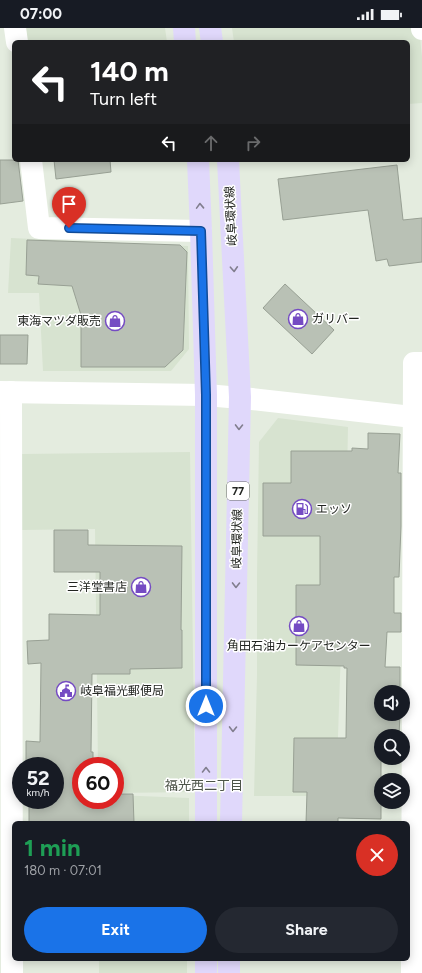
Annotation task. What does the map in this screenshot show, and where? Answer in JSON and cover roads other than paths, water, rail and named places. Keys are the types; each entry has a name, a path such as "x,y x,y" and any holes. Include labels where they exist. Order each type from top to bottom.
{"main road":[{"path":"184,28 185,40"},
{"path":"210,28 212,40"},
{"path":"198,162 206,395 206,821"},
{"name":"岐阜環状線","path":"228,162 240,397 231,821"},
{"path":"206,961 206,973"},
{"path":"229,961 229,973"}],"street":[{"path":"15,28 17,40"},
{"path":"31,162 39,228 201,231"},
{"path":"412,973 414,924 418,418 414,363 422,363"},
{"path":"12,973 9,904 11,721 6,392 206,395 240,397 418,418"}],"place":[{"name":"ガリバー","path":"298,319"},
{"name":"東海マツダ販売","path":"115,321"},
{"name":"エッソ","path":"302,509"},
{"name":"三洋堂書店","path":"141,587"},
{"name":"角田石油カーケアセンター","path":"299,626"},
{"name":"岐阜福光郵便局","path":"66,691"}],"district":[{"name":"福光西二丁目","path":"204,785"}]}
